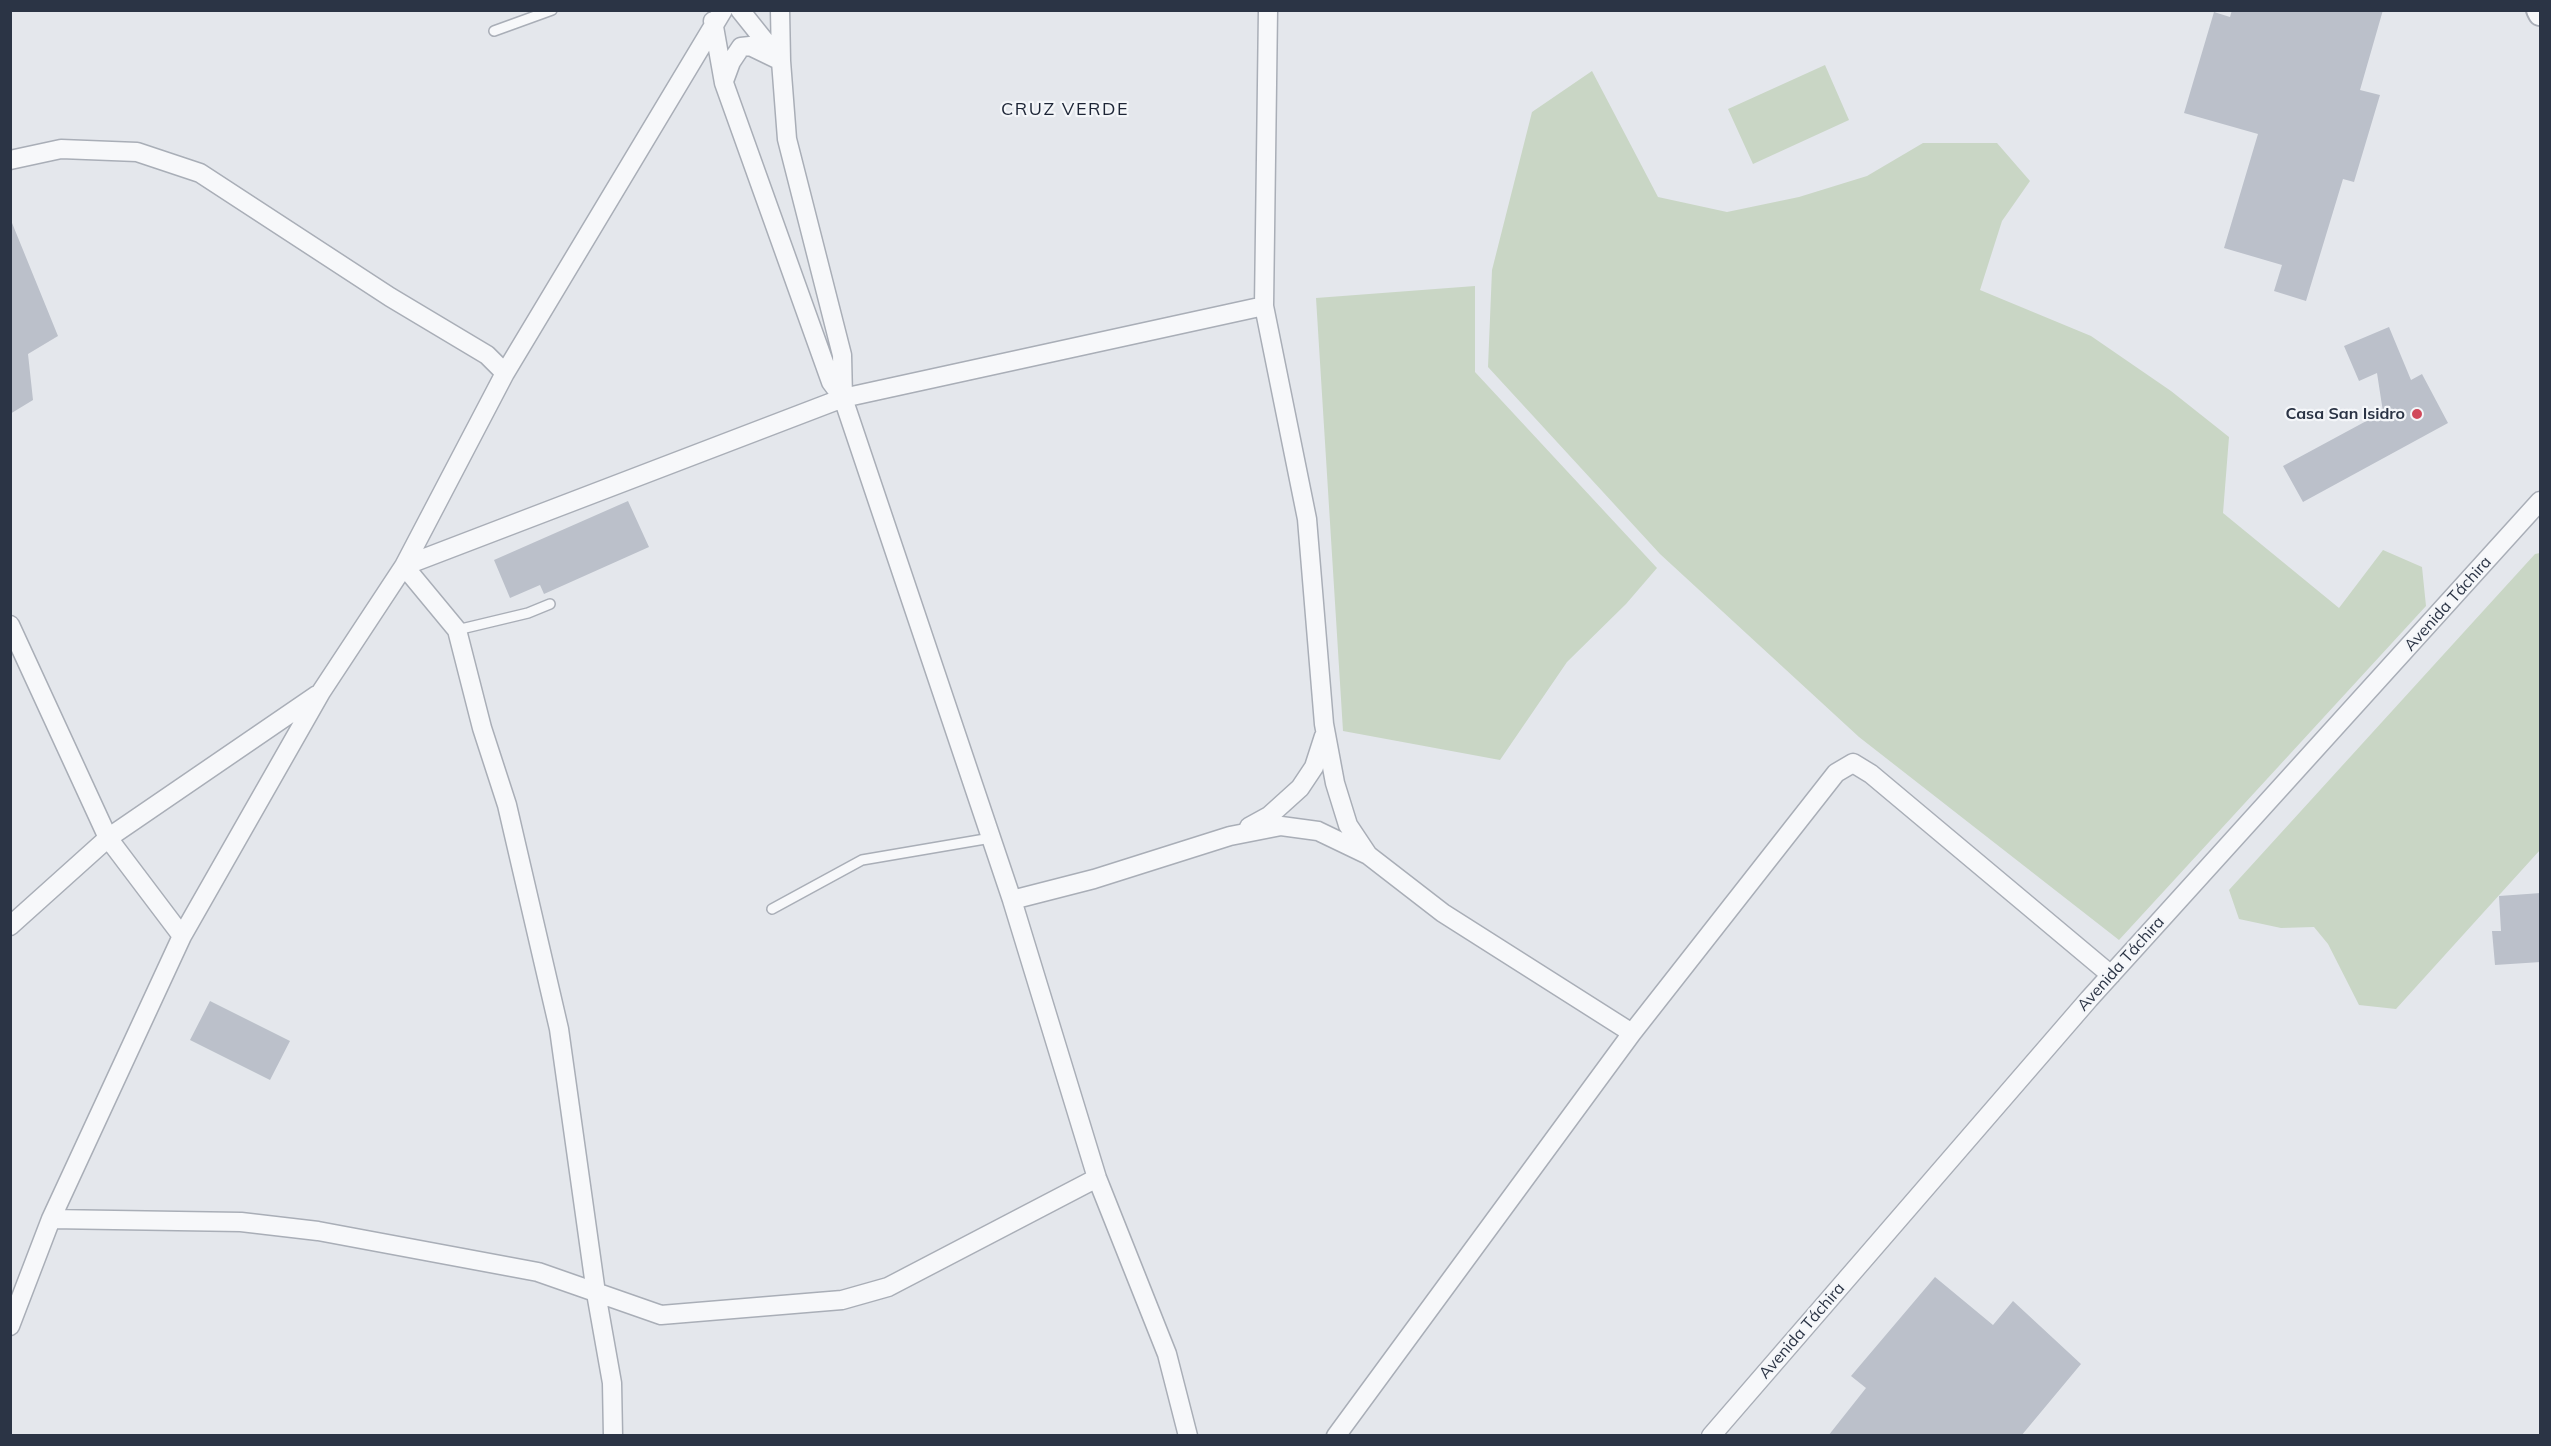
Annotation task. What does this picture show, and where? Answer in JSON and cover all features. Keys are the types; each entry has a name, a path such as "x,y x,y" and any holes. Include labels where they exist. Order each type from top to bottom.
{"street":[{"path":"740,10 781,61"},
{"path":"780,10 787,139 842,355 843,398 1012,900 1097,1178 1167,1354 1188,1436"},
{"path":"1268,10 1264,306 1307,519 1325,732 1335,783 1348,825 1368,855"},
{"path":"716,15 724,83 831,382 843,398"},
{"path":"10,1326 51,1219 182,936 321,692 404,566 504,373 716,15"},
{"path":"724,83 731,62 741,47 750,46 781,61"},
{"path":"10,160 61,148 137,152 200,173 390,297 488,355 504,373"},
{"path":"404,566 843,398 1264,306"},
{"name":"Avenida Táchira","path":"1711,1436 2111,975 2541,501"},
{"path":"404,566 457,630 482,728 507,806 559,1029 596,1293 612,1383 613,1436"},
{"path":"10,625 108,838 182,936"},
{"path":"10,926 108,838 321,692"},
{"path":"1230,836 1269,816 1300,788 1314,767 1325,732"},
{"path":"1336,1436 1632,1033 1836,773 1853,762 1871,774 2111,975"},
{"path":"1012,900 1094,879 1230,836 1281,826 1318,831 1368,855 1443,913 1632,1033"},
{"path":"51,1219 241,1222 318,1232 538,1272 661,1315 842,1300 888,1287 1097,1178"}],"lane":[{"path":"494,31 552,10"},
{"path":"457,630 528,613 550,604"},
{"path":"772,909 862,860 991,838"}],"green space":[{"path":"1825,65 1849,120 1753,164 1728,109"},
{"path":"1592,71 1658,197 1727,212 1799,197 1867,176 1923,143 1997,143 2030,181 2002,221 1980,290 2091,336 2171,391 2229,437 2223,513 2339,608 2383,550 2422,567 2426,606 2119,940 1859,737 1660,554 1488,367 1492,270 1532,112"},
{"path":"1475,286 1475,372 1657,568 1626,604 1567,662 1500,760 1343,731 1316,298"},
{"path":"2540,553 2540,850 2396,1009 2359,1005 2328,944 2314,927 2281,928 2239,919 2229,890 2535,554"}],"building":[{"path":"2232,10 2383,10 2360,90 2380,95 2354,182 2343,179 2306,301 2274,291 2282,265 2224,248 2258,134 2184,113 2214,12 2230,17"},
{"path":"10,218 58,336 28,354 33,400 10,414"},
{"path":"2389,327 2411,380 2422,374 2448,423 2303,502 2283,466 2383,412 2377,373 2359,381 2344,346"},
{"path":"628,501 649,547 544,594 540,585 510,598 494,560"},
{"path":"2541,893 2541,962 2495,965 2492,931 2501,931 2499,896"},
{"path":"210,1001 290,1041 270,1080 190,1040"},
{"path":"1935,1277 1993,1325 2013,1301 2081,1364 2021,1436 1828,1436 1866,1388 1851,1376"}],"place":[{"name":"Casa San Isidro","path":"2417,414"}],"district":[{"name":"CRUZ VERDE","path":"1065,110"}]}
